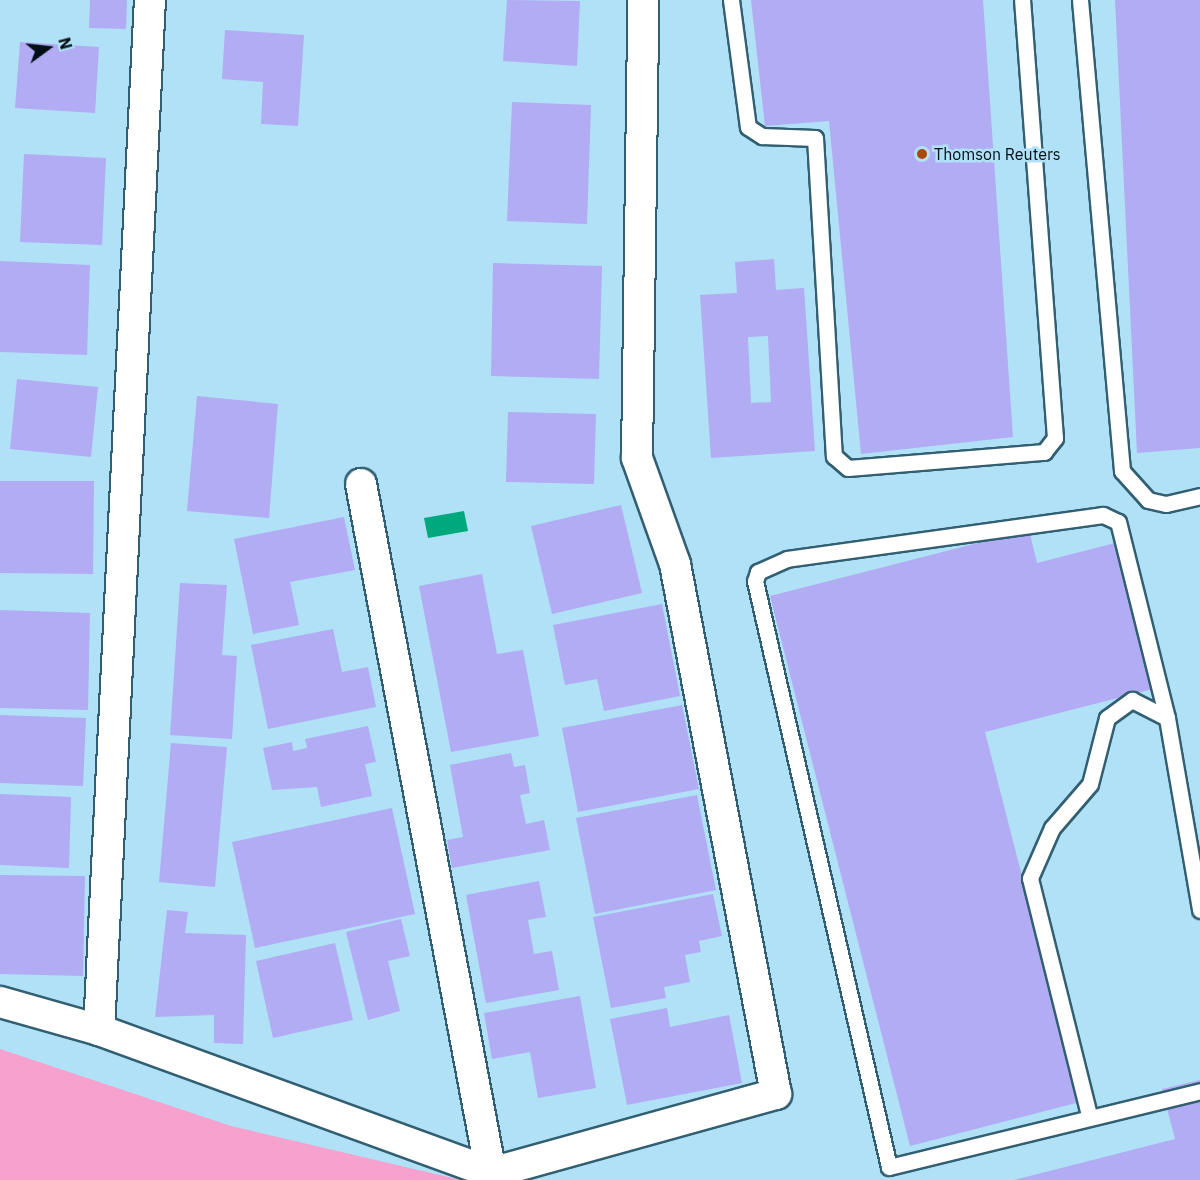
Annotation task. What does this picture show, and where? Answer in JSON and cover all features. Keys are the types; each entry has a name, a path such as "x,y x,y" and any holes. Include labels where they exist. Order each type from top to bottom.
{"street":[{"path":"99,1030 150,0"},
{"path":"0,1002 99,1030 491,1173 776,1094 675,564 637,458 643,0"},
{"path":"361,484 491,1173"}],"lane":[{"path":"731,0 748,127 762,136 815,138 834,456 848,468 1044,452 1055,438 1022,0"},
{"path":"1080,0 1122,471 1148,500 1166,504 1200,496"},
{"path":"1200,910 1167,718 1118,522 1103,515 787,559 758,572 755,581 891,1173 1089,1116 1200,1091"},
{"path":"1089,1116 1037,908 1032,864 1052,828 1090,784 1107,718 1132,700 1167,718"}],"shaded area":[{"path":"464,511 468,531 428,538 424,518"},
{"path":"0,1049 231,1126 461,1180 0,1180"}],"building":[{"path":"90,0 127,0 126,29 89,28"},
{"path":"507,0 580,1 577,66 503,61"},
{"path":"751,0 983,0 1013,437 861,454 829,121 765,126"},
{"path":"1115,0 1200,0 1200,448 1137,453"},
{"path":"225,30 304,35 298,126 261,124 263,82 222,79"},
{"path":"20,42 99,47 95,113 15,108"},
{"path":"512,102 591,105 587,224 507,221"},
{"path":"24,154 106,158 102,245 20,242"},
{"path":"774,259 776,290 804,288 815,451 711,458 700,295 737,293 735,262","holes":["768,336 771,402 751,403 748,337"]},
{"path":"0,261 90,265 87,355 0,352"},
{"path":"493,263 602,266 599,379 491,376"},
{"path":"17,379 98,387 91,457 10,449"},
{"path":"197,396 278,404 269,518 187,511"},
{"path":"508,412 596,414 594,484 506,482"},
{"path":"0,481 94,481 93,574 0,573"},
{"path":"621,505 642,593 552,614 531,526"},
{"path":"344,517 355,570 290,582 299,625 253,634 234,539"},
{"path":"1029,530 1037,563 1115,543 1153,689 985,732 1080,1102 910,1146 770,596"},
{"path":"482,574 497,654 523,650 539,736 451,752 419,586"},
{"path":"180,583 227,585 222,655 237,656 232,739 170,735"},
{"path":"662,604 680,696 604,711 597,679 565,685 553,625"},
{"path":"0,610 90,613 88,710 0,708"},
{"path":"333,629 342,672 368,667 376,707 268,729 251,645"},
{"path":"682,705 699,789 578,812 562,728"},
{"path":"0,715 86,718 83,786 0,783"},
{"path":"368,726 376,762 365,764 372,796 321,807 317,787 272,790 263,748 292,742 293,751 307,748 305,739"},
{"path":"171,743 227,747 215,887 159,882"},
{"path":"511,753 514,767 525,765 530,793 520,795 526,824 544,820 550,850 452,868 447,840 463,837 450,765"},
{"path":"0,794 71,797 69,868 0,865"},
{"path":"697,795 716,890 595,914 576,818"},
{"path":"392,808 415,914 255,948 232,842"},
{"path":"0,875 85,876 83,976 0,974"},
{"path":"539,881 546,917 528,920 534,954 552,951 559,990 486,1003 466,895"},
{"path":"713,894 722,936 699,941 701,952 685,955 690,982 664,987 666,998 611,1008 593,917"},
{"path":"167,910 188,912 185,933 246,935 243,1044 214,1043 214,1015 155,1017"},
{"path":"401,919 410,956 388,961 400,1011 368,1020 346,932"},
{"path":"335,943 353,1020 273,1038 256,961"},
{"path":"580,996 596,1088 538,1098 530,1052 492,1059 484,1013"},
{"path":"667,1008 670,1027 729,1015 742,1083 627,1105 610,1019"},
{"path":"1200,1080 1200,1180 1014,1180 1175,1139 1162,1089"}],"place":[{"name":"Thomson Reuters","path":"922,154"}]}
